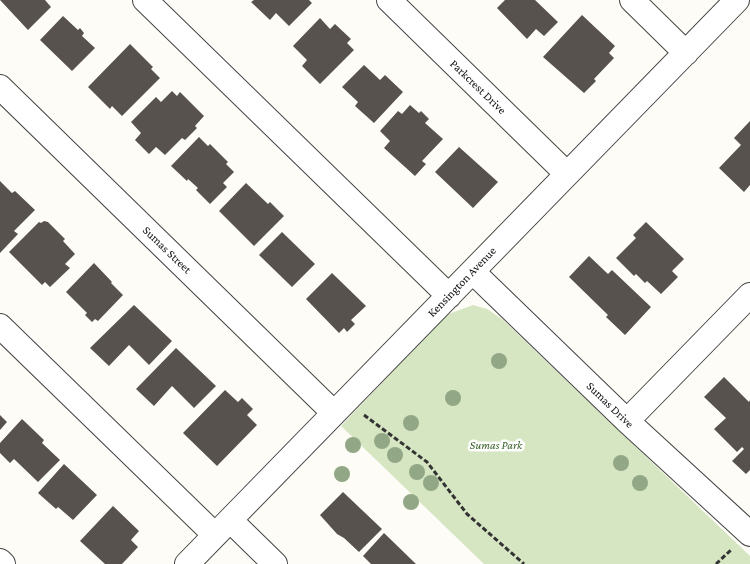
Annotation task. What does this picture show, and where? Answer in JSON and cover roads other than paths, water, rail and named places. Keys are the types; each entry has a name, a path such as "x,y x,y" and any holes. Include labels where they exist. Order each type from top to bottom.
{"street":[{"path":"145,0 449,296"},
{"name":"Parkcrest Drive","path":"389,0 567,174"},
{"path":"632,0 686,53"},
{"name":"Kensington Avenue","path":"187,564 737,0"},
{"name":"Sumas Street","path":"0,87 334,413"},
{"name":"Sumas Drive","path":"473,272 627,421 742,540"},
{"path":"627,421 750,295"},
{"path":"0,326 223,528 276,564"},
{"path":"0,561 3,564"}],"park label":[{"name":"Sumas Park","path":"496,445"}]}
